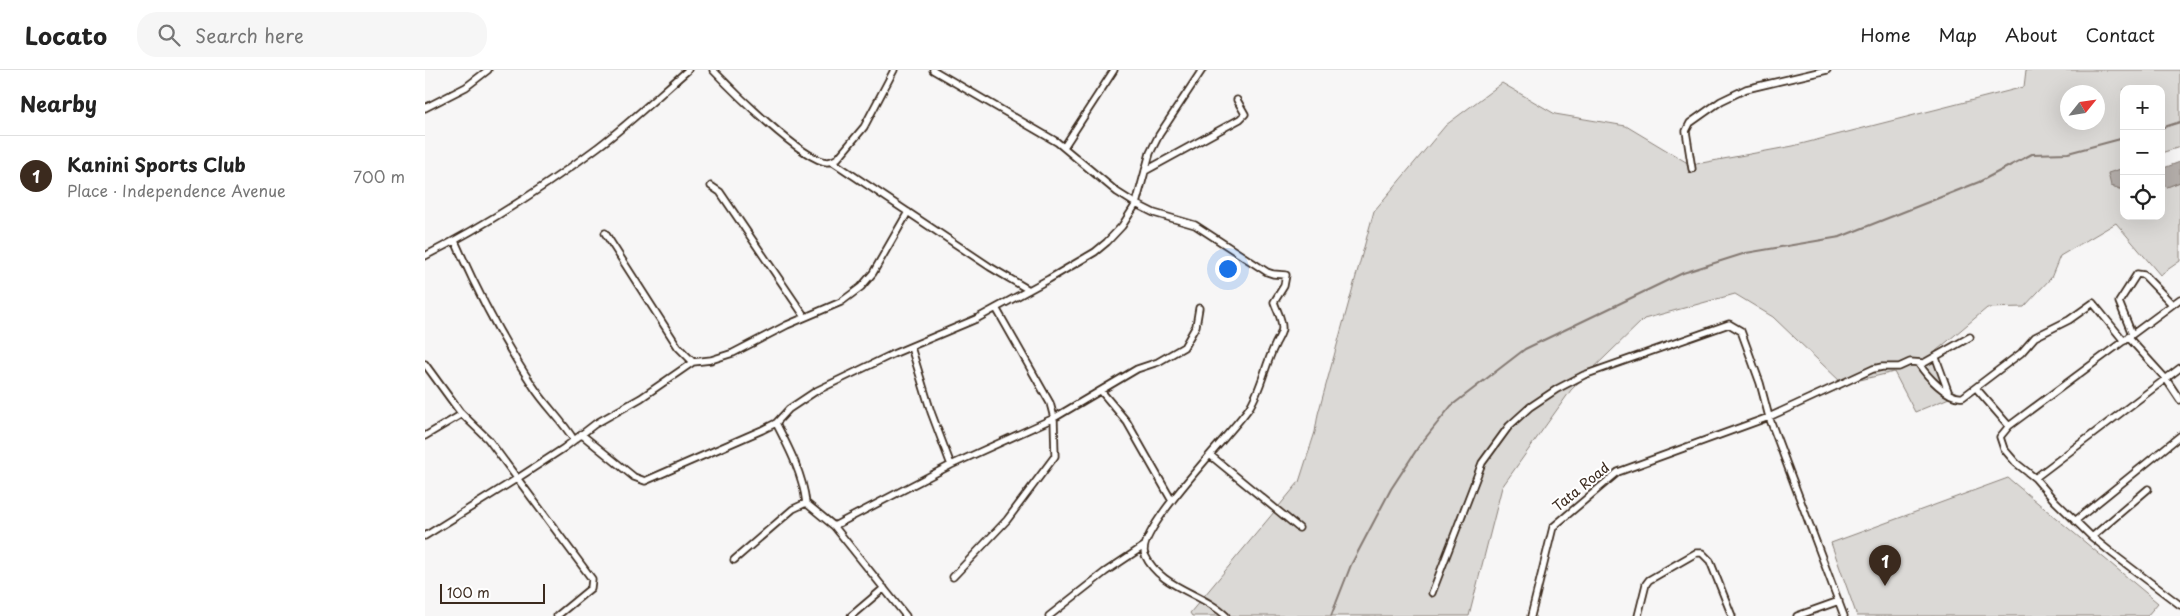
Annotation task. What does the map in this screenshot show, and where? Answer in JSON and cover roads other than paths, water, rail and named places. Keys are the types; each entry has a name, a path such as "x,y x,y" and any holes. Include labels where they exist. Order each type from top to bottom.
{"street":[{"path":"425,108 466,87 488,70"},
{"path":"425,256 455,241 571,167 599,146 688,70"},
{"path":"713,70 777,131 810,155 826,162 833,162 990,267 1029,290"},
{"path":"833,162 864,127 894,70"},
{"path":"933,70 1064,147 1117,192 1135,204 1154,213 1195,225 1267,272 1286,275 1284,286 1275,302 1281,319 1281,332 1250,406 1172,501 1150,533 1144,546 1144,554 1167,580 1219,608 1226,616"},
{"path":"1064,147 1114,70"},
{"path":"581,434 634,477 645,481 712,454 776,423 789,409 816,391 996,308 1095,252 1123,226 1135,204 1150,153 1159,135 1202,70"},
{"path":"1692,169 1686,132 1690,123 1721,101 1746,89 1827,70"},
{"path":"1145,171 1240,119 1245,114 1237,100"},
{"path":"711,186 721,192 805,317"},
{"path":"425,536 518,478 595,424 641,398 693,362 711,360 733,353 805,317 841,302 861,287 877,268 908,212"},
{"path":"605,233 678,347 693,362"},
{"path":"455,241 495,325 532,385 563,421 574,440"},
{"path":"2128,337 2119,302 2137,274 2144,275 2172,304"},
{"path":"2180,298 2009,426 2000,437 2003,449 2016,463 2035,478 2050,496 2075,520 2180,605"},
{"path":"1919,364 1929,378 1949,394 1959,398 1976,388 2025,350 2035,337 2069,320 2093,303 2167,379 2180,400"},
{"path":"953,577 1007,520 1055,456 1054,418 1044,392 996,308"},
{"path":"834,526 951,465 1054,418 1137,369 1158,362 1184,347 1196,326 1199,308"},
{"path":"1432,593 1482,463 1509,426 1530,407 1557,389 1584,375 1729,324 1741,331 1760,383 1769,417 1845,616"},
{"name":"Tata Road","path":"1531,616 1553,527 1618,472 1769,417 1873,369 1899,367 1909,362 1919,364 1936,358 1971,337"},
{"path":"911,347 931,412 951,465"},
{"path":"1936,358 1949,394"},
{"path":"425,364 462,414 488,439 592,579 591,588 557,616"},
{"path":"2035,478 2180,368"},
{"path":"1976,388 2009,426"},
{"path":"1101,391 1127,422 1172,501"},
{"path":"425,436 462,414"},
{"path":"776,423 791,453 805,492 806,503 834,526 906,616"},
{"path":"2075,520 2180,436"},
{"path":"1210,455 1299,528"},
{"path":"2093,536 2148,489"},
{"path":"734,560 793,509 806,503"},
{"path":"1049,616 1105,572 1144,546"},
{"path":"1638,616 1646,584 1649,580 1696,553 1702,554 1710,561 1732,616"},
{"path":"851,616 885,588"},
{"path":"1797,616 1839,601"}],"waterway":[{"path":"2165,127 2180,122"},
{"path":"1331,616 1351,565 1391,489 1419,446 1451,406 1525,349 1683,273 1746,253 1840,237 1979,182 2032,154 2068,153 2120,139"}],"place":[{"name":"Kanini Sports Club","path":"1885,586"}]}
